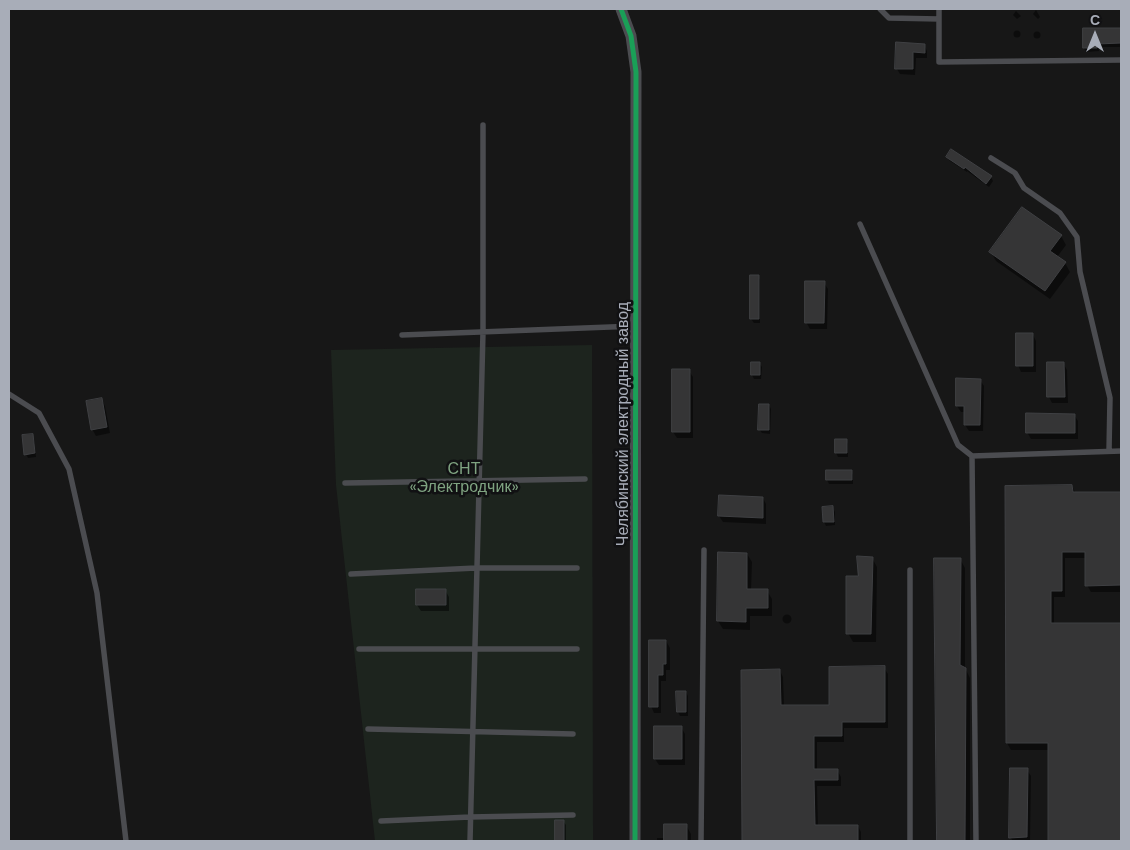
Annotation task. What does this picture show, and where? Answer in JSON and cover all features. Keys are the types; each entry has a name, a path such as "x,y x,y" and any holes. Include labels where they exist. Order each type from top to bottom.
{"street":[{"name":"Челябинский электродный завод","path":"621,9 631,36 636,72 635,841"}],"lane":[{"path":"880,9 889,18 939,19"},
{"path":"939,9 940,62 1121,60"},
{"path":"470,841 483,332 483,124"},
{"path":"991,158 1015,173 1024,188 1060,213 1077,237 1080,272 1110,398 1110,451"},
{"path":"860,224 958,445 972,456 1121,451"},
{"path":"402,335 636,326"},
{"path":"9,394 39,414 69,468 97,593 126,841"},
{"path":"972,456 976,841"},
{"path":"345,483 584,480"},
{"path":"701,841 704,550"},
{"path":"351,574 476,568 577,568"},
{"path":"910,570 910,841"},
{"path":"359,648 577,648"},
{"path":"368,729 573,734"},
{"path":"381,820 574,815"}],"green space":[{"name":"СНТ «Электродчик»","path":"592,345 593,841 375,841 336,485 331,350"}],"building":[{"path":"1083,28 1121,28 1121,43 1097,44 1097,48 1083,48"},
{"path":"896,42 925,44 925,53 913,52 913,69 895,69"},
{"path":"951,149 992,176 986,184 965,167 964,169 946,157"},
{"path":"1022,207 1062,235 1050,251 1066,262 1045,291 989,252"},
{"path":"750,275 759,275 759,319 750,319"},
{"path":"805,281 825,281 824,323 805,323"},
{"path":"1016,333 1033,333 1033,366 1016,366"},
{"path":"751,362 760,362 760,375 751,375"},
{"path":"1047,362 1064,362 1065,397 1047,397"},
{"path":"672,369 690,369 690,432 672,432"},
{"path":"956,378 981,379 980,425 964,425 964,406 956,406"},
{"path":"102,398 107,427 91,430 86,401"},
{"path":"759,404 769,404 769,430 758,430"},
{"path":"1026,413 1075,414 1075,433 1026,433"},
{"path":"33,434 35,453 24,455 22,435"},
{"path":"835,439 847,439 847,453 835,453"},
{"path":"826,470 852,470 852,480 826,480"},
{"path":"1072,485 1073,492 1121,492 1121,585 1085,586 1085,552 1062,552 1062,591 1051,591 1051,623 1121,623 1121,841 1048,841 1048,743 1006,743 1005,486"},
{"path":"719,495 763,497 763,518 718,516"},
{"path":"833,506 834,522 823,522 822,507"},
{"path":"718,552 747,553 747,589 768,589 768,608 746,608 746,622 717,621"},
{"path":"857,556 873,557 871,634 846,634 846,576 858,576"},
{"path":"934,558 961,558 960,665 966,668 965,841 937,841"},
{"path":"416,589 446,589 446,605 416,605"},
{"path":"649,640 666,640 666,664 663,664 663,675 658,675 658,707 649,707"},
{"path":"885,666 885,722 842,722 842,736 814,736 814,769 838,769 838,780 814,780 815,825 858,825 858,841 742,841 741,670 780,669 781,705 829,705 829,667"},
{"path":"676,691 686,691 686,712 677,712"},
{"path":"654,726 682,726 682,759 654,759"},
{"path":"1010,768 1028,768 1027,837 1009,838"},
{"path":"555,820 564,820 564,841 555,841"},
{"path":"664,824 687,824 687,841 664,841"}],"cycle path":[{"path":"621,9 631,36 636,72 635,841"}]}
